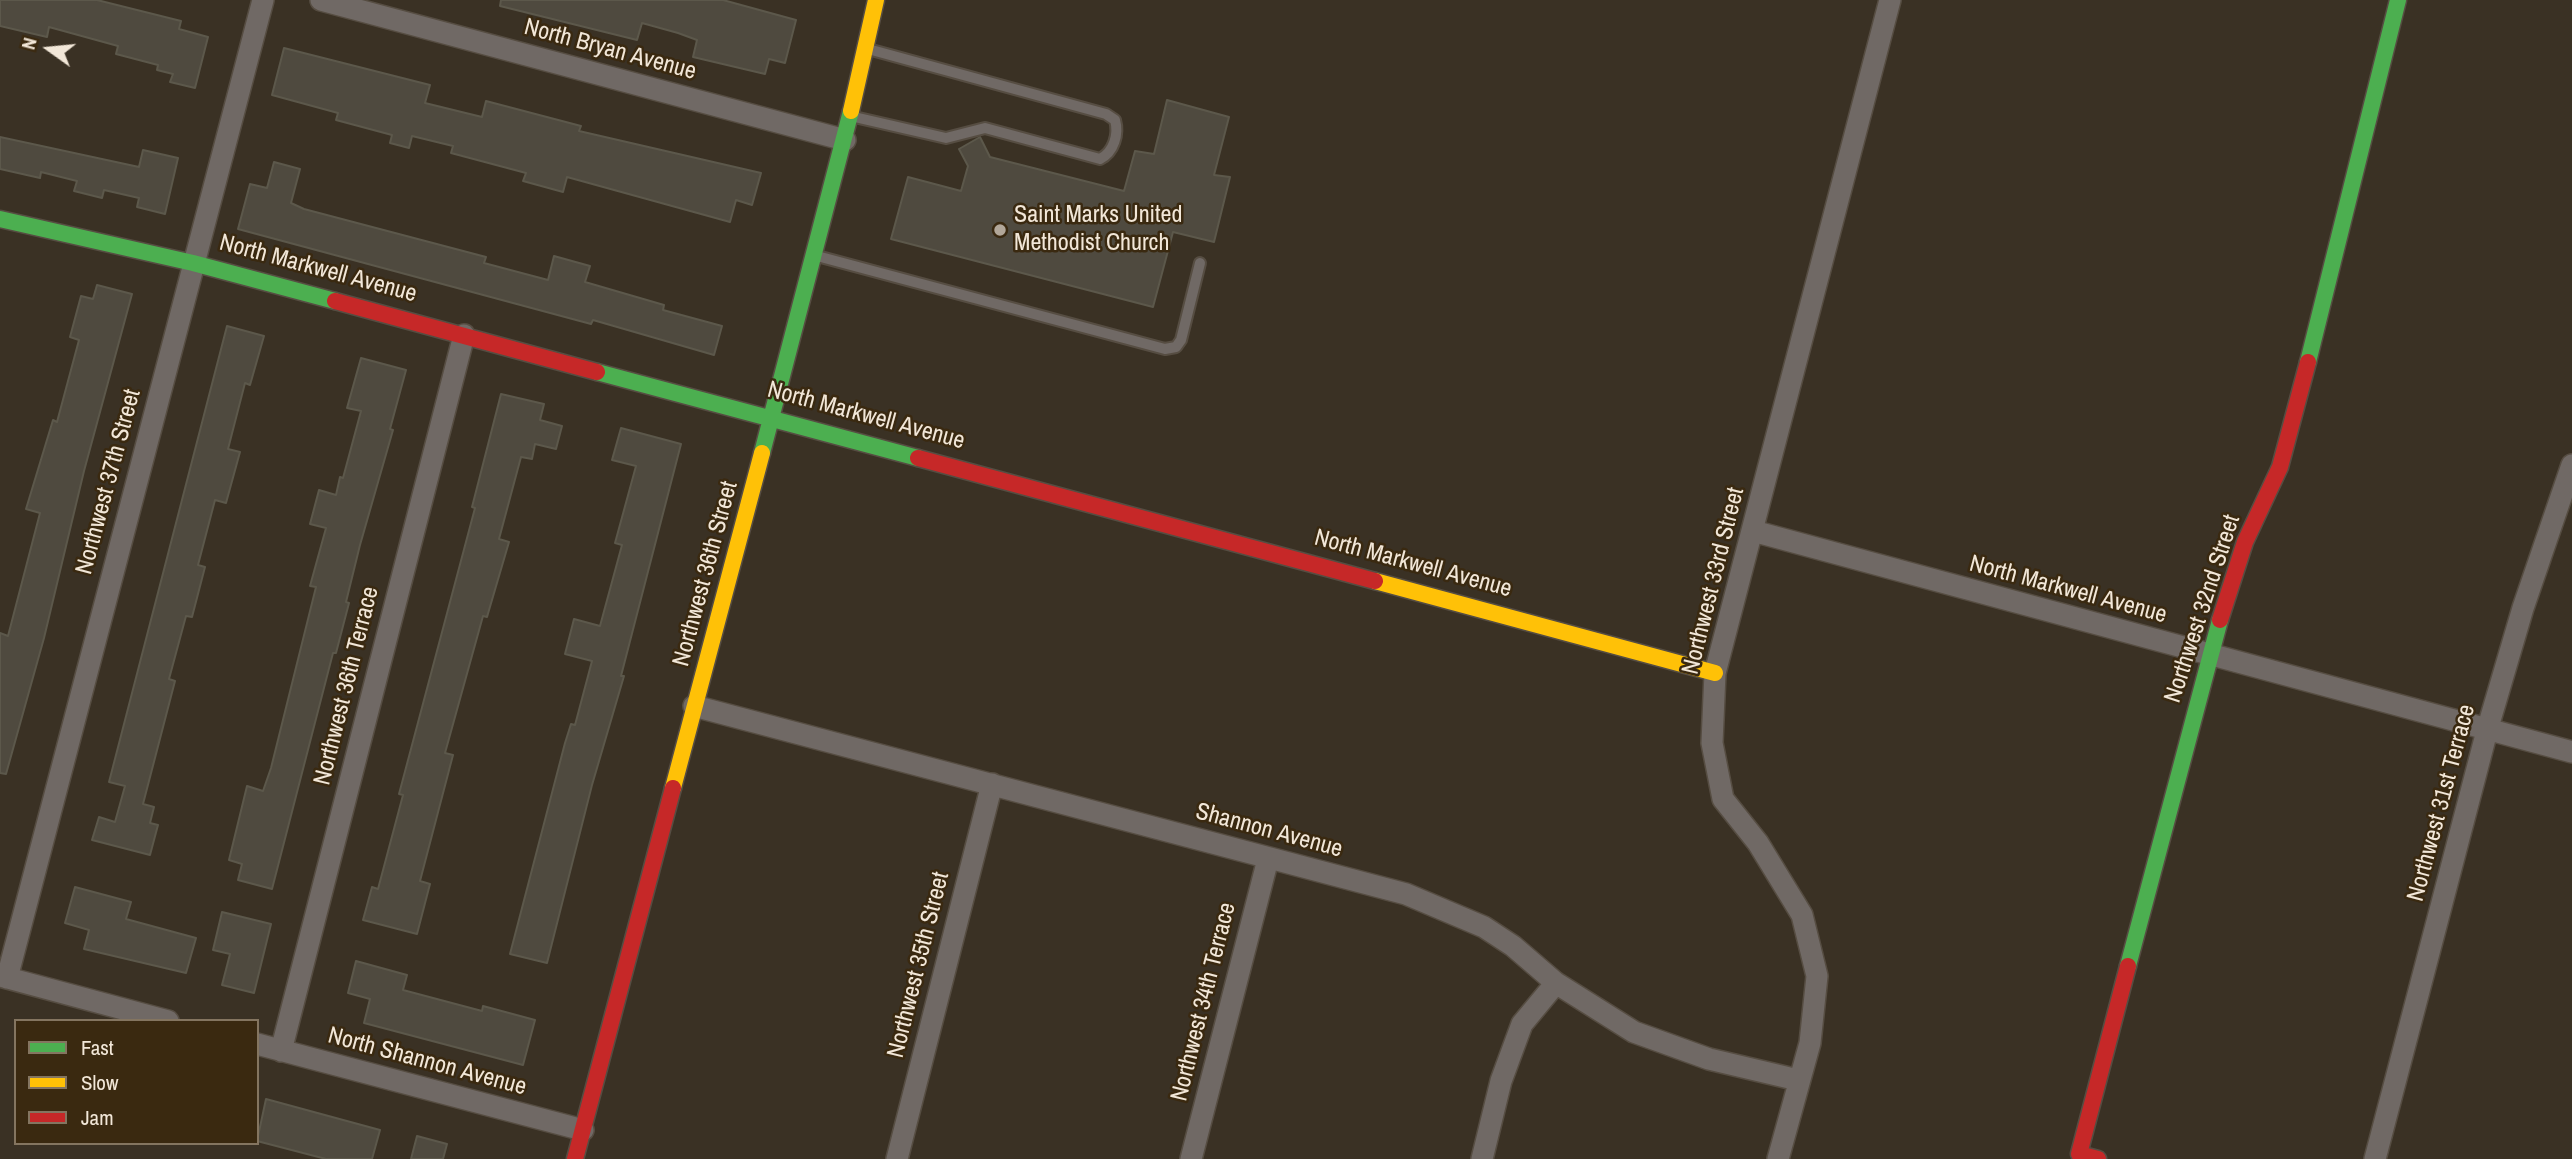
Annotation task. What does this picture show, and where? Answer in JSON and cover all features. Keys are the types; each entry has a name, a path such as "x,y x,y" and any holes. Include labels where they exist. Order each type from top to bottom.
{"street":[{"name":"Northwest 37th Street","path":"4,977 263,0"},
{"name":"North Bryan Avenue","path":"321,0 845,140"},
{"name":"Northwest 36th Street","path":"575,1159 845,140 876,0"},
{"name":"Northwest 33rd Street","path":"1778,1159 1810,1043 1817,976 1802,915 1758,843 1723,799 1712,743 1715,673 1890,0"},
{"name":"Northwest 32nd Street","path":"2098,1159 2079,1154 2208,656 2245,542 2280,467 2289,439 2399,0"},
{"name":"North Markwell Avenue","path":"0,219 192,262 1715,673"},
{"name":"Northwest 36th Terrace","path":"281,1051 464,335"},
{"name":"Northwest 31st Terrace","path":"2375,1159 2488,727 2523,608 2572,465"},
{"name":"North Markwell Avenue","path":"1753,531 2208,656 2488,727 2572,752"},
{"name":"Shannon Avenue","path":"694,706 1406,894 1453,912 1514,946 1556,983 1634,1032 1709,1059 1798,1080"},
{"name":"Northwest 35th Street","path":"897,1159 992,784"},
{"name":"Northwest 34th Terrace","path":"1191,1159 1268,859"},
{"path":"4,977 161,1019"},
{"path":"1482,1159 1501,1081 1522,1024 1556,983"},
{"name":"North Shannon Avenue","path":"259,1045 583,1130"}],"lane":[{"path":"850,116 946,138 985,128 1100,159 1109,153 1116,137 1115,120 1106,114 865,48"},
{"path":"814,255 1166,349 1176,347 1181,340 1200,263"}],"building":[{"path":"0,0 97,0 181,21 179,29 208,37 195,88 170,82 173,74 157,70 158,65 116,54 118,46 49,27 47,37 0,26"},
{"path":"501,0 723,0 796,20 785,63 769,59 765,74 693,57 697,40 678,33 642,23 637,40 500,6"},
{"path":"284,48 430,85 425,103 482,117 486,101 581,126 579,131 761,173 752,205 736,200 730,222 567,177 563,192 523,181 526,173 451,153 453,146 412,136 409,148 390,143 392,135 336,120 338,113 272,95"},
{"path":"1167,100 1229,117 1214,175 1230,177 1214,242 1173,232 1153,307 891,239 908,177 961,191 968,166 959,149 980,137 990,157 1124,191 1135,151 1154,154"},
{"path":"0,137 139,167 143,150 178,158 165,214 137,207 139,198 104,190 102,198 74,191 77,181 41,172 40,178 0,169"},
{"path":"274,162 300,169 291,203 304,209 486,257 484,263 548,280 554,256 590,266 585,282 664,305 663,310 722,326 714,355 593,320 591,324 238,229 250,184 267,188"},
{"path":"97,285 132,294 84,471 44,638 6,774 0,773 0,633 8,636 40,513 26,509 53,420 57,422 79,340 70,337 81,296 93,299"},
{"path":"227,326 264,336 250,385 245,383 228,449 240,452 226,503 215,500 198,565 205,567 192,617 186,616 169,679 175,681 143,804 154,807 150,823 158,825 150,855 92,840 99,817 115,822 125,786 109,782"},
{"path":"361,358 406,370 390,429 393,430 346,602 349,603 336,653 333,653 272,889 238,880 242,864 229,860 247,786 263,791 271,768 316,587 310,586 326,528 310,524 319,490 336,495 340,477 343,478 361,411 347,408"},
{"path":"501,394 544,404 540,420 562,426 556,449 535,444 532,459 521,457 499,539 509,542 487,617 483,616 445,753 453,755 420,881 430,884 417,934 363,920 372,887 378,889 403,795 399,794 475,508 472,507"},
{"path":"621,428 681,444 621,676 624,676 592,785 547,963 510,954 565,743 571,724 575,725 592,661 565,654 574,619 600,626 622,545 615,543 636,466 612,460"},
{"path":"75,887 131,902 126,919 196,938 186,973 84,949 89,930 65,923"},
{"path":"222,912 271,924 254,993 222,985 230,954 213,950"},
{"path":"356,961 407,975 403,990 482,1011 483,1006 535,1020 523,1065 364,1023 370,999 348,993"},
{"path":"266,1099 380,1130 372,1159 326,1159 259,1142"},
{"path":"417,1136 447,1144 443,1159 411,1159"}],"traffic: fast":[{"path":"2308,362 2398,0"},
{"path":"762,453 851,111"},
{"path":"0,219 193,263 335,301"},
{"path":"597,372 918,458"},
{"path":"2128,966 2220,620"}],"traffic: slow":[{"path":"851,111 876,0"},
{"path":"673,788 762,453"},
{"path":"1375,581 1715,673"}],"traffic: jam":[{"path":"335,301 597,372"},
{"path":"2220,620 2245,542 2280,467 2308,362"},
{"path":"918,458 1375,581"},
{"path":"575,1159 673,788"},
{"path":"2098,1159 2079,1154 2128,966"}],"place":[{"name":"Saint Marks United Methodist Church","path":"1000,230"}]}
